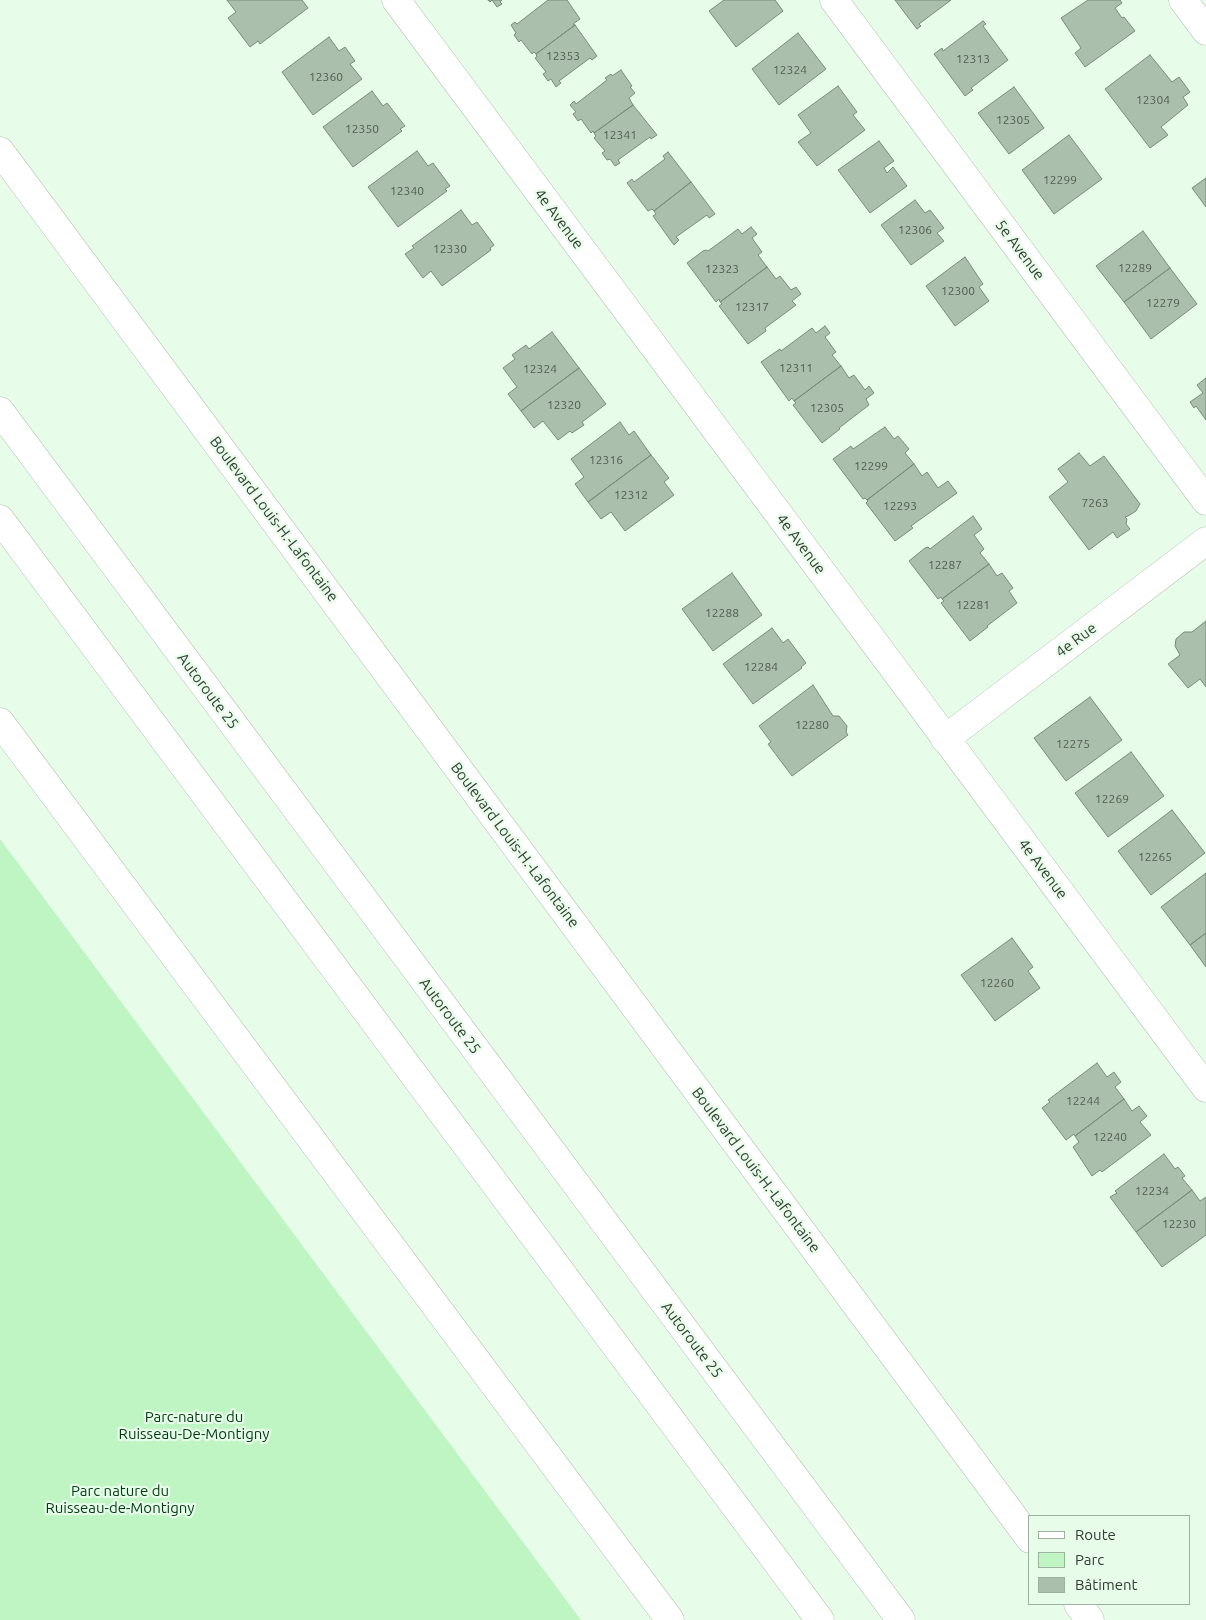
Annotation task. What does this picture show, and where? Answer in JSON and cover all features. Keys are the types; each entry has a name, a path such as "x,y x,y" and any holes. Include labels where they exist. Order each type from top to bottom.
{"main road":[{"name":"4e Avenue","path":"396,0 1206,1088"},
{"name":"5e Avenue","path":"834,0 1206,501"},
{"path":"1183,0 1206,31"},
{"name":"Boulevard Louis-H.-Lafontaine","path":"0,151 1028,1535"},
{"name":"Autoroute 25","path":"0,411 901,1620"},
{"path":"0,519 820,1620"},
{"name":"4e Rue","path":"945,739 1206,541"},
{"path":"0,722 670,1620"},
{"path":"1079,1605 1090,1620"}],"green space":[{"name":"Parc-nature du Ruisseau-De-Montigny","path":"0,839 581,1620 0,1620"}],"building":[{"path":"227,0 302,0 308,8 260,44 258,41 250,47 228,18 236,12"},
{"path":"492,0 502,0 500,2 502,4 497,7"},
{"path":"548,0 567,0 580,19 573,24 575,25 536,54 534,52 532,54 521,40 519,42 514,35 516,33 511,25 515,22 517,24"},
{"path":"724,0 775,0 783,11 736,47 709,11"},
{"path":"895,0 951,0 919,24 921,26 917,29"},
{"path":"1088,0 1120,0 1122,3 1115,8 1135,31 1085,67 1075,53 1081,48 1061,18"},
{"path":"983,21 986,24 983,26 1008,60 971,88 973,90 965,96 934,54 942,48 943,51"},
{"path":"575,25 597,56 592,60 590,58 559,81 561,83 556,87 551,79 548,81 543,74 546,72 535,58 537,57 536,54"},
{"path":"798,33 826,69 779,105 752,69"},
{"path":"329,37 339,51 345,47 355,61 350,64 362,79 313,115 282,72"},
{"path":"1150,55 1172,82 1179,77 1190,92 1183,97 1188,105 1161,127 1168,135 1150,148 1105,89"},
{"path":"621,70 635,93 629,98 633,105 594,133 593,131 591,133 581,119 578,121 573,114 576,112 570,105 574,101 576,104 607,80 605,78"},
{"path":"838,86 857,112 853,115 865,130 817,166 798,142 811,133 798,115"},
{"path":"1014,87 1044,128 1009,154 978,113"},
{"path":"372,91 383,106 387,103 405,126 400,129 402,131 353,167 323,127"},
{"path":"633,105 657,135 651,139 650,137 618,160 620,163 615,166 602,153 605,151 594,138 596,136 594,133"},
{"path":"1069,135 1102,179 1054,214 1022,170"},
{"path":"879,141 894,161 884,168 887,173 893,167 907,186 870,213 838,170"},
{"path":"417,151 428,166 433,163 450,186 445,189 447,191 398,227 368,187"},
{"path":"668,152 691,182 654,211 652,209 648,211 627,183 632,179 634,182 665,159 663,156"},
{"path":"1206,178 1206,207 1192,188"},
{"path":"691,182 715,214 709,218 707,215 676,237 679,240 674,245 653,216 656,214 654,211"},
{"path":"915,200 925,213 930,210 944,228 937,233 944,241 911,265 881,225"},
{"path":"461,210 472,225 477,222 494,245 490,248 491,250 442,286 431,271 423,278 405,254 414,248 412,246"},
{"path":"751,227 757,234 752,238 762,252 758,255 767,267 720,302 719,299 716,302 687,263 703,251 708,251 738,229 742,234"},
{"path":"1143,231 1170,268 1124,302 1096,266"},
{"path":"965,257 983,284 979,287 989,301 955,326 926,286"},
{"path":"767,267 776,279 780,276 791,290 796,287 801,294 792,301 796,305 765,328 766,331 748,344 719,306 722,304 720,302"},
{"path":"1170,268 1197,304 1151,339 1124,302"},
{"path":"825,326 830,333 825,337 836,352 832,355 841,366 794,401 792,398 789,401 761,362 780,349 781,351 812,328 816,333"},
{"path":"552,332 579,368 521,411 508,394 517,387 503,368 515,359 512,355 526,345 529,349"},
{"path":"841,366 849,378 854,375 865,390 869,386 874,393 866,399 869,405 822,443 793,405 796,403 794,401"},
{"path":"579,368 606,404 582,422 584,425 572,433 570,431 558,440 543,421 534,428 521,411"},
{"path":"1206,378 1206,420 1196,406 1194,408 1190,402 1203,393 1197,385"},
{"path":"620,422 629,435 634,431 651,455 588,502 575,484 584,477 571,459"},
{"path":"885,427 894,439 898,436 909,449 905,453 914,464 867,500 863,499 833,459 851,446 853,449"},
{"path":"1079,453 1090,466 1104,456 1140,504 1136,511 1125,517 1127,519 1126,524 1130,529 1117,538 1113,532 1089,550 1049,497 1068,482 1058,469"},
{"path":"651,455 669,478 664,482 674,495 625,531 611,512 601,519 588,502"},
{"path":"914,464 922,476 927,472 938,488 948,481 957,493 911,526 913,528 895,541 866,503 867,500"},
{"path":"973,516 982,529 974,535 984,549 980,553 989,564 942,599 941,597 938,599 909,561 925,548 928,547 930,549"},
{"path":"989,564 997,576 1002,573 1013,588 1009,591 1017,603 970,641 941,603 944,601 942,599"},
{"path":"732,573 762,615 713,651 682,609"},
{"path":"1206,621 1206,687 1200,679 1188,688 1168,664 1180,655 1175,646 1176,639 1184,632 1192,632"},
{"path":"772,628 783,643 788,639 806,663 802,668 753,704 723,664"},
{"path":"813,685 833,716 839,716 847,726 846,732 848,735 792,776 768,744 771,742 759,726"},
{"path":"1090,697 1122,740 1066,781 1034,738"},
{"path":"1131,752 1164,796 1108,837 1075,793"},
{"path":"1172,810 1205,853 1151,895 1118,851"},
{"path":"1206,873 1206,933 1190,945 1161,907"},
{"path":"1206,933 1206,967 1190,945"},
{"path":"1012,938 1033,967 1028,971 1040,988 995,1021 961,975"},
{"path":"1097,1063 1107,1077 1114,1072 1121,1082 1115,1087 1124,1099 1075,1136 1074,1134 1066,1140 1042,1108 1050,1102 1048,1100"},
{"path":"1124,1099 1132,1111 1139,1106 1147,1116 1140,1122 1151,1135 1102,1172 1100,1170 1092,1176 1073,1147 1079,1142 1075,1136"},
{"path":"1164,1154 1175,1169 1178,1167 1185,1176 1182,1178 1192,1190 1136,1232 1110,1197 1117,1193 1115,1191"},
{"path":"1192,1190 1200,1201 1206,1197 1206,1235 1162,1267 1136,1232"}],"park label":[{"name":"Parc nature du Ruisseau-de-Montigny","path":"120,1500"}]}
